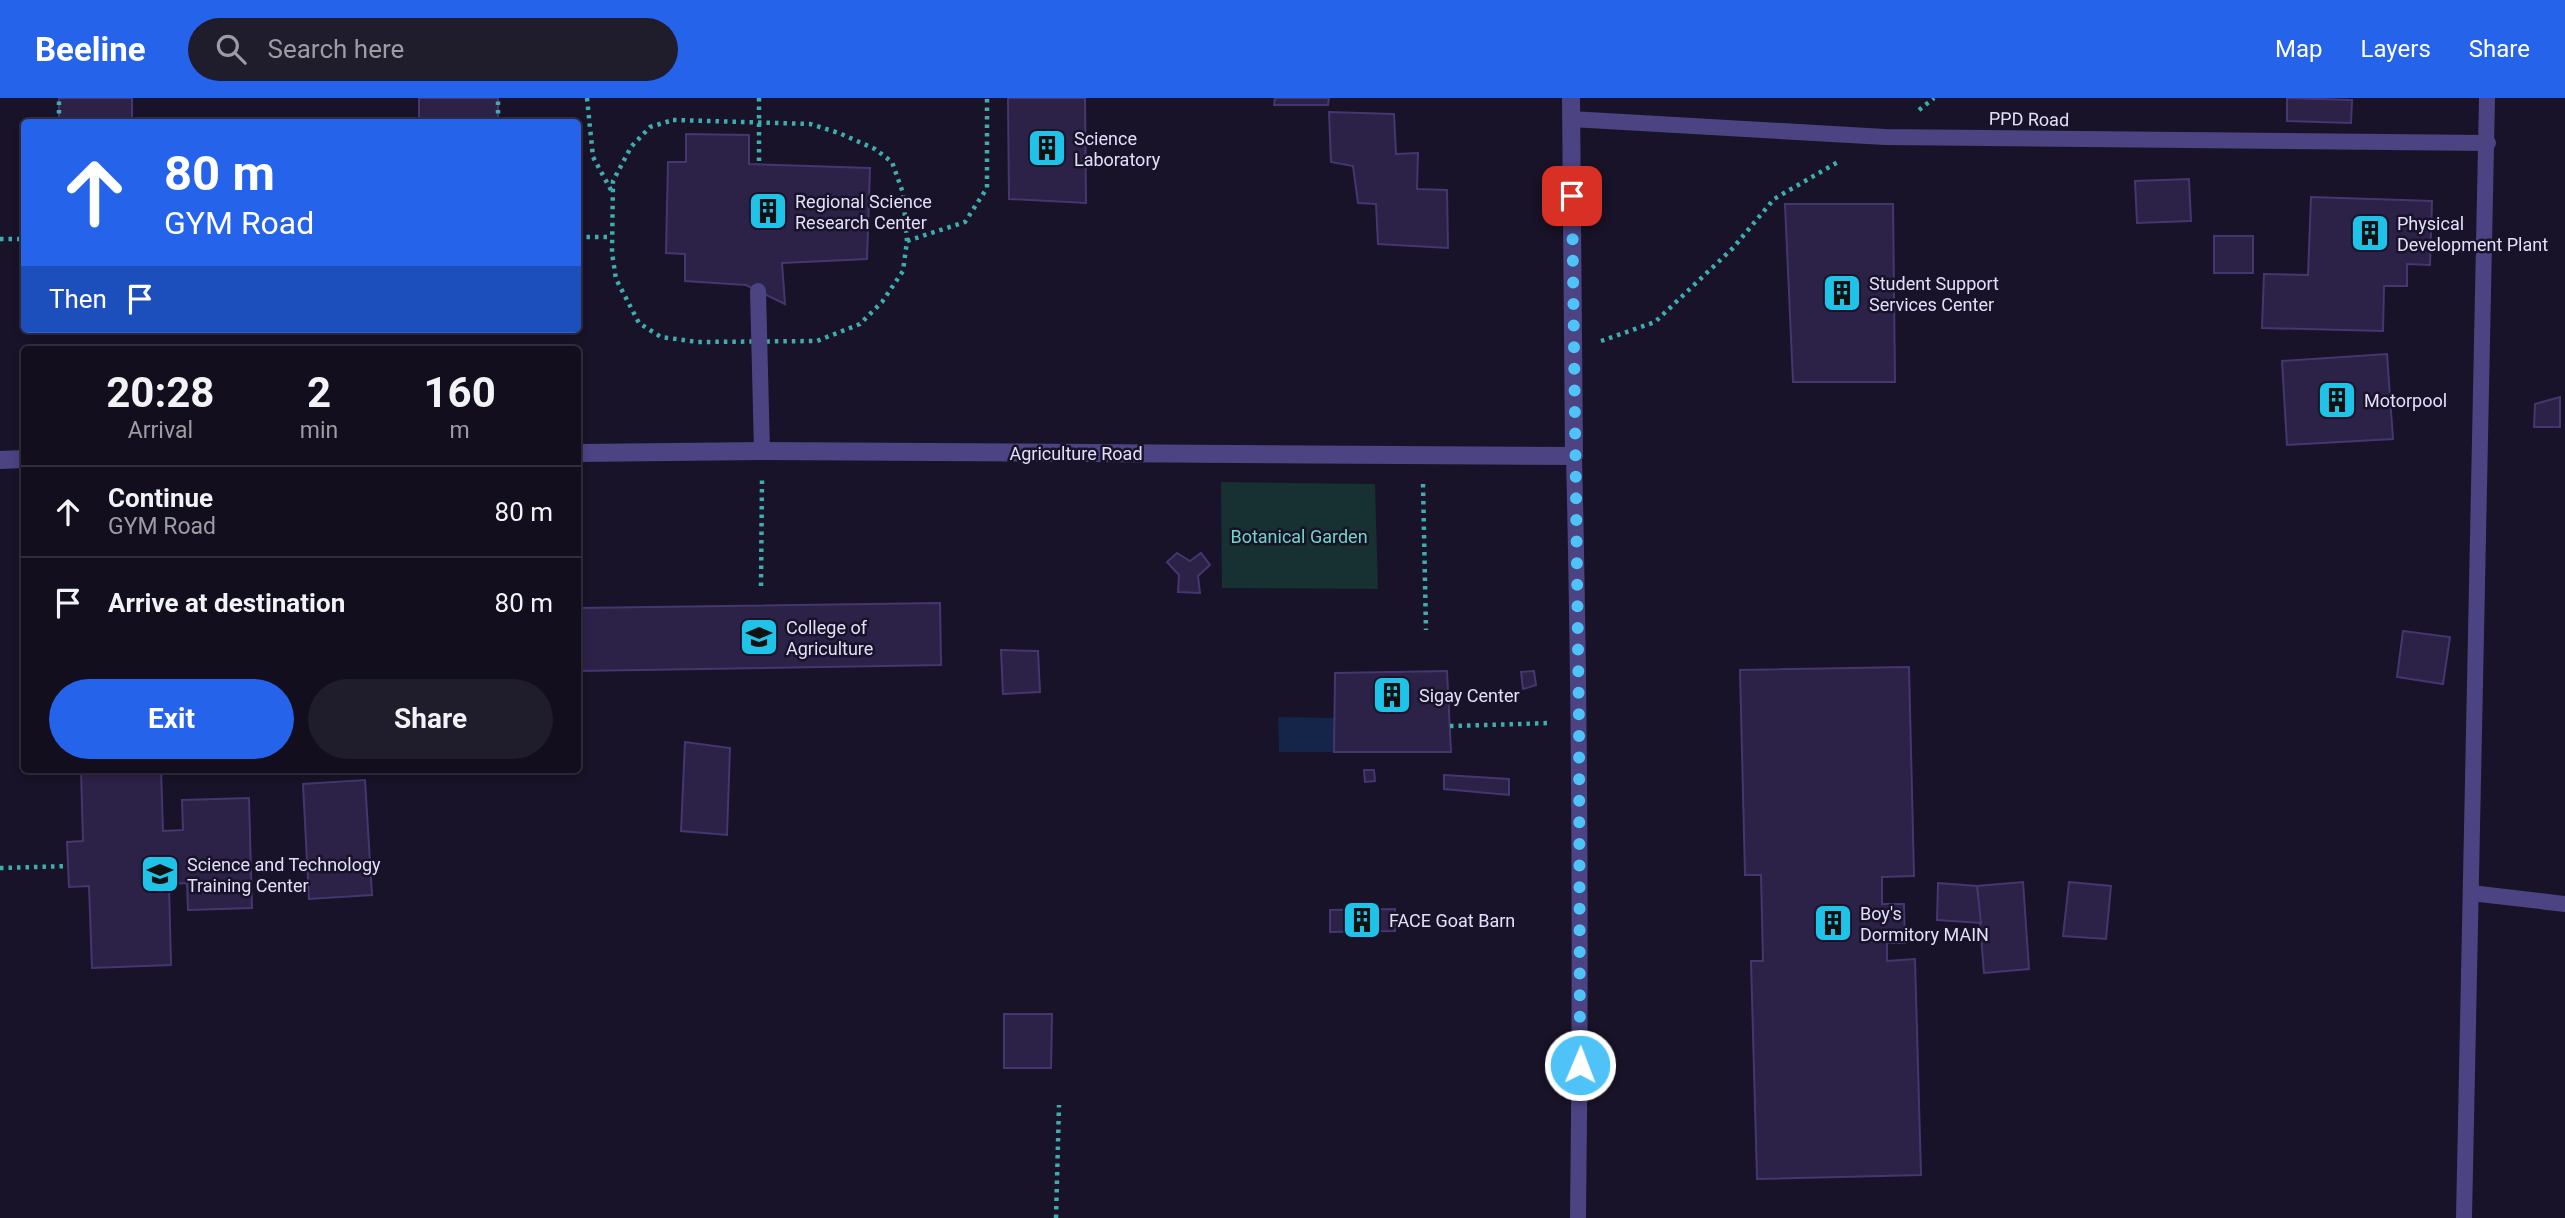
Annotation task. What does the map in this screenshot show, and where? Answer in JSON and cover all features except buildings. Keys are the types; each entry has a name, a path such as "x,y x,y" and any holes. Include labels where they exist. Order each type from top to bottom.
{"street":[{"path":"1571,98 1574,456"},
{"name":"Agriculture Road","path":"581,453 762,451 1574,456"},
{"path":"0,460 21,459"}],"lane":[{"path":"2464,1218 2487,98"},
{"name":"PPD Road","path":"1571,118 1885,137 2488,143"},
{"path":"758,291 762,451"},
{"path":"1574,456 1579,721 1578,1218"},
{"path":"2471,893 2565,904"}],"path":[{"path":"59,98 59,119"},
{"path":"498,98 498,119"},
{"path":"587,98 593,157 612,191"},
{"path":"759,98 759,165"},
{"path":"907,241 965,222 987,188 987,98"},
{"path":"673,120 759,122 810,124 875,149 892,162 903,193 907,241 903,271 882,302 860,324 817,341 698,342 661,337 639,323 617,279 612,237 613,181 631,147 650,127 673,120"},
{"path":"1573,351 1655,322 1733,248 1774,199 1839,161"},
{"path":"581,237 612,237"},
{"path":"0,239 21,239"},
{"path":"761,586 762,451"},
{"path":"1422,455 1426,630"},
{"path":"1450,726 1579,721"},
{"path":"0,868 68,866"},
{"path":"1056,1218 1059,1105"}],"green space":[{"name":"Botanical Garden","path":"1221,482 1375,484 1378,589 1222,588"}],"water":[{"path":"1278,717 1335,718 1334,752 1279,752"}],"place":[{"name":"Science Laboratory","path":"1047,148"},
{"name":"Regional Science Research Center","path":"768,211"},
{"name":"Physical Development Plant","path":"2370,233"},
{"name":"Student Support Services Center","path":"1842,293"},
{"name":"Motorpool","path":"2337,400"},
{"name":"College of Agriculture","path":"759,637"},
{"name":"Sigay Center","path":"1392,695"},
{"name":"Science and Technology Training Center","path":"160,874"},
{"name":"FACE Goat Barn","path":"1362,920"},
{"name":"Boy's Dormitory MAIN","path":"1833,923"}],"route":[{"path":"1572,196 1579,721 1580,1065"}]}
